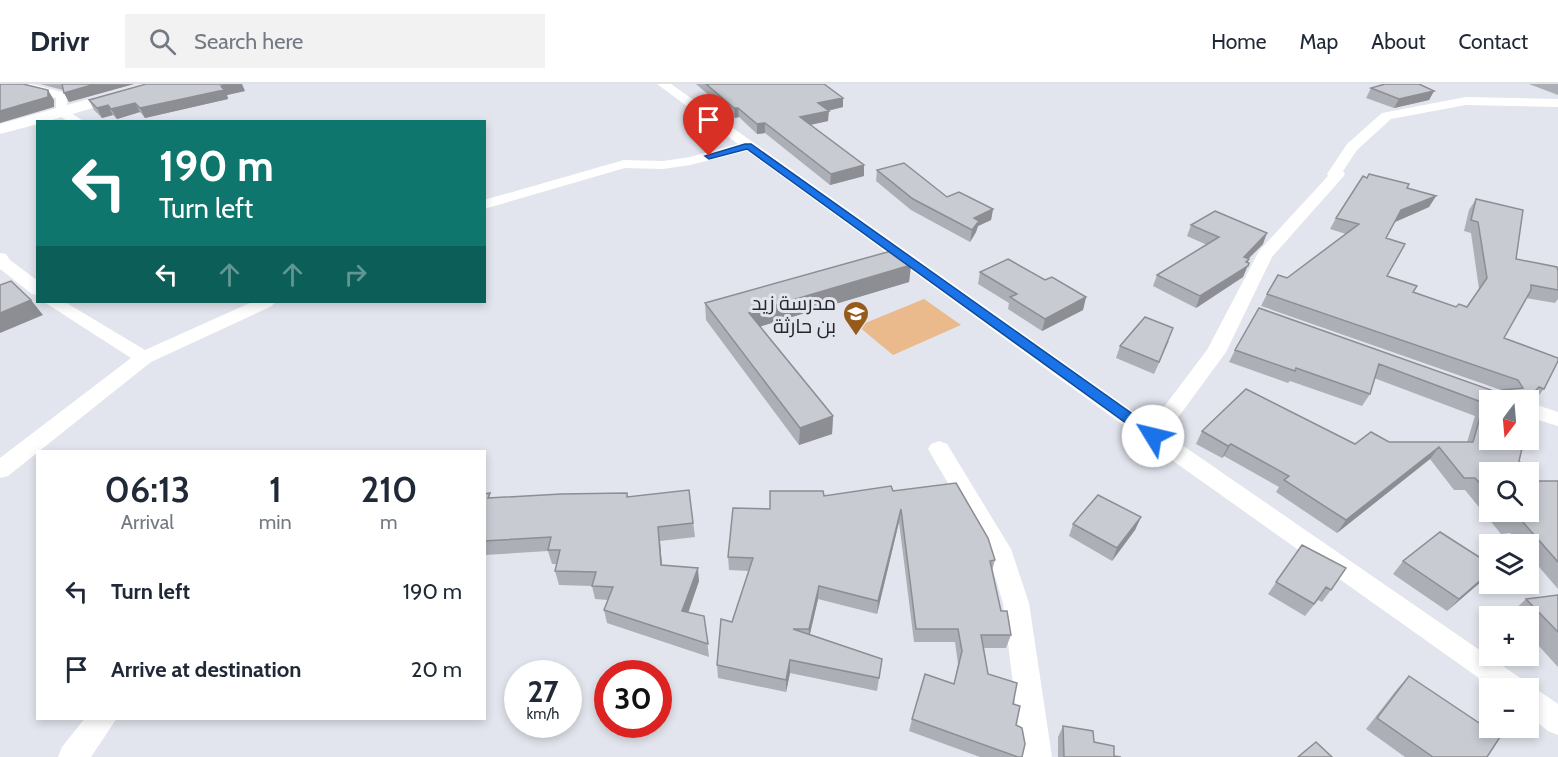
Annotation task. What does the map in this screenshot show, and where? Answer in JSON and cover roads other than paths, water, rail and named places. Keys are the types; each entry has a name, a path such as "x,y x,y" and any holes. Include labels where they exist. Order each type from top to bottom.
{"street":[{"path":"17,84 62,96 63,113"},
{"path":"0,129 159,84"},
{"path":"663,84 1153,436 1501,678"},
{"path":"1153,436 1216,352 1265,255 1338,174 1334,174 1352,147 1387,116 1466,102 1558,103"},
{"path":"63,113 76,120"},
{"path":"486,204 624,164 663,165 690,161 748,146"},
{"path":"0,258 36,288"},
{"path":"55,303 144,358"},
{"path":"0,470 144,358 264,303"},
{"path":"1239,306 1261,314"},
{"path":"1539,413 1558,419"},
{"path":"939,449 999,549 1016,603 1037,757"},
{"path":"1539,706 1558,721"},
{"path":"73,757 101,720"}],"place":[{"name":"مدرسة زيد بن حارثة","path":"856,337"}]}
